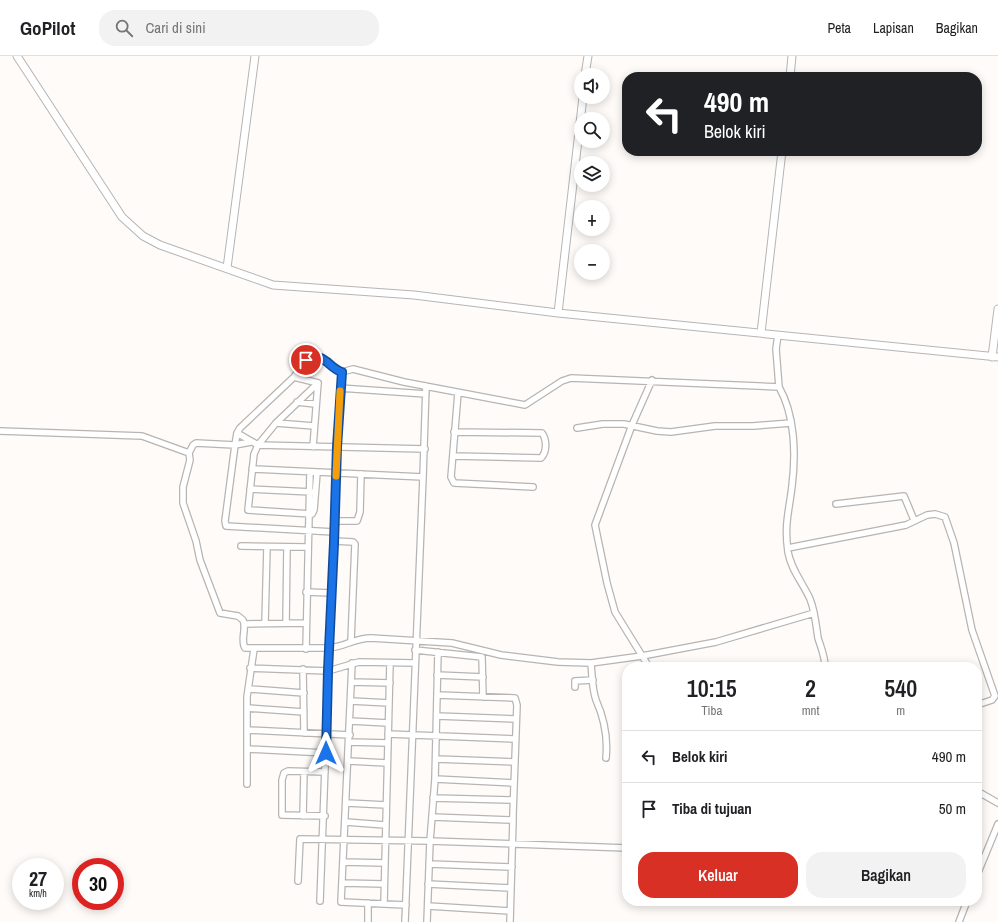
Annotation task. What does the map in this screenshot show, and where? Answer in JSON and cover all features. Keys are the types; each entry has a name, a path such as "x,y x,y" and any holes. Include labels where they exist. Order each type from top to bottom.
{"street":[{"path":"17,56 122,217 142,236 160,245 273,285 414,295 558,313 995,357 998,309"},
{"path":"227,268 255,56"},
{"path":"586,68 588,56"},
{"path":"790,72 792,56"},
{"path":"558,313 582,104"},
{"path":"761,333 781,156"},
{"path":"778,335 776,349 779,387 787,404 791,423 794,465 785,530 791,564 810,599 818,638 825,656 825,662"},
{"path":"334,532 226,526 225,521 237,432 294,377 306,360 310,358 328,361 336,370 342,372 353,369 378,376 525,405 562,381 571,378 652,380 779,387"},
{"path":"320,901 337,447 342,372"},
{"path":"294,377 318,383"},
{"path":"646,662 615,612 606,583 595,525 632,425 652,380"},
{"path":"318,383 276,423 258,445 252,468 249,511 308,514 314,512 318,473"},
{"path":"313,447 315,404 318,383"},
{"path":"405,922 415,650 425,449 426,386"},
{"path":"340,388 426,394"},
{"path":"458,392 451,477 454,483 533,487"},
{"path":"297,402 315,404"},
{"path":"276,423 314,426"},
{"path":"577,428 611,424 632,425 657,431 671,432 715,426 753,426 791,423"},
{"path":"0,431 142,436 189,453"},
{"path":"237,432 258,445 425,449"},
{"path":"453,456 540,458 545,452 542,433 454,432"},
{"path":"251,442 235,445 196,443 192,445 189,453 190,460 183,487 183,503 196,541 200,560 219,612 226,615 241,617 245,624 243,645 249,649 329,648 339,647 350,641 362,638 452,643 501,654 558,662 591,663 642,656 716,642 814,613"},
{"path":"252,468 318,473 336,472 423,477"},
{"path":"306,649 308,492 310,472"},
{"path":"334,521 357,521 360,512 361,474"},
{"path":"250,489 316,492"},
{"path":"836,504 904,496 914,520"},
{"path":"788,548 900,526 923,516 935,514 944,517 950,528 972,630 995,696 992,700 982,703"},
{"path":"334,541 353,542 355,544 350,641"},
{"path":"241,546 307,547"},
{"path":"265,623 267,547"},
{"path":"286,623 287,547"},
{"path":"306,592 332,593"},
{"path":"245,624 306,623"},
{"path":"247,784 247,708 250,668 249,649"},
{"path":"415,650 480,656 483,661 483,697"},
{"path":"428,922 430,841 436,759 438,652"},
{"path":"250,668 328,671 359,662 415,663"},
{"path":"352,663 350,742 341,902 406,905"},
{"path":"384,903 390,663"},
{"path":"591,663 596,700 602,712 607,745 606,758"},
{"path":"303,669 304,733"},
{"path":"437,675 483,676"},
{"path":"575,687 575,681 593,680"},
{"path":"352,682 390,683"},
{"path":"249,689 304,693"},
{"path":"437,695 515,698 517,705 512,820 510,922"},
{"path":"351,702 389,703"},
{"path":"247,708 304,712"},
{"path":"436,716 516,719"},
{"path":"350,721 388,723"},
{"path":"247,730 350,734"},
{"path":"388,734 515,739"},
{"path":"350,742 388,743"},
{"path":"247,749 326,753"},
{"path":"436,759 515,762"},
{"path":"349,761 387,763"},
{"path":"324,816 282,815 282,780 286,772 325,772"},
{"path":"303,816 304,772"},
{"path":"435,779 514,783"},
{"path":"982,794 998,803"},
{"path":"433,798 513,800"},
{"path":"347,803 386,805"},
{"path":"432,818 512,820"},
{"path":"346,822 385,825"},
{"path":"982,863 998,824"},
{"path":"298,880 300,839 323,840 344,838 622,848"},
{"path":"343,862 385,863"},
{"path":"429,864 512,867"},
{"path":"342,883 384,884"},
{"path":"428,884 511,888"},
{"path":"368,903 368,922"},
{"path":"428,906 510,911"},
{"path":"959,922 965,906"}],"slow traffic":[{"path":"336,476 340,391"}],"route":[{"path":"306,360 310,358 323,359 328,361 336,370 342,372 337,447 326,753"}]}
